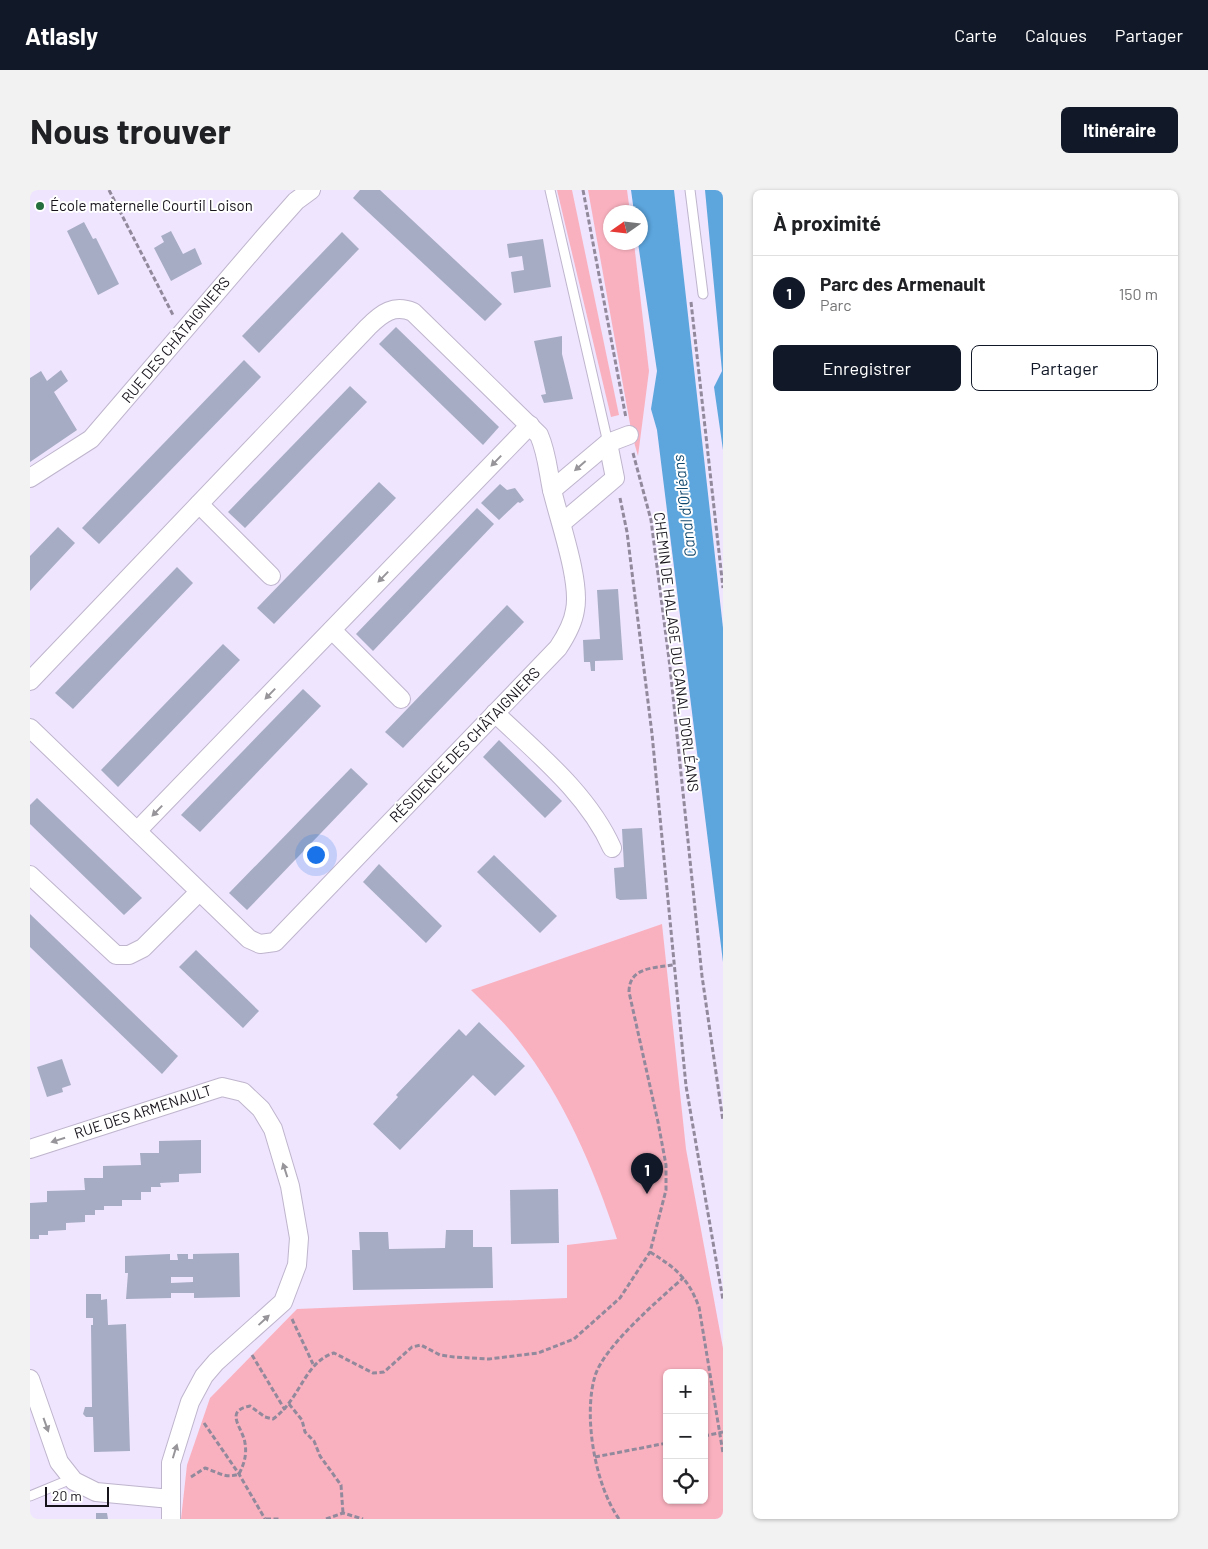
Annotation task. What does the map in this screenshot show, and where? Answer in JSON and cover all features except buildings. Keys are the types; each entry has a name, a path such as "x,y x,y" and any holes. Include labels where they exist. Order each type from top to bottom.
{"street":[{"name":"RUE DES CHÂTAIGNIERS","path":"30,478 91,440 296,200 311,190"},
{"name":"RÉSIDENCE DES CHÂTAIGNIERS","path":"30,681 378,317 391,309 403,308 413,312 539,435 546,450 552,490 562,523 574,582 576,608 569,630 558,648 275,942 260,944 249,939 30,728"},
{"path":"137,832 530,426"},
{"path":"552,490 608,443 629,435"},
{"path":"562,523 615,478 608,443"},
{"path":"199,504 271,576"},
{"path":"332,630 401,699"},
{"path":"495,713 582,800 602,826 612,848"},
{"path":"30,875 116,955 129,955 143,948 200,892"},
{"name":"RUE DES ARMENAULT","path":"30,1149 222,1087 243,1092 261,1110 273,1129 290,1186 299,1238 297,1265 283,1302 243,1340 216,1362 204,1376 190,1402 171,1463 171,1519"},
{"path":"30,1379 59,1462 74,1481 96,1492 171,1499"}],"lane":[{"path":"550,190 608,443"},
{"path":"690,190 703,294"},
{"path":"30,1496 64,1482 70,1476"}],"path":[{"path":"109,190 183,333"},
{"name":"CHEMIN DE HALAGE DU CANAL D'ORLÉANS","path":"583,190 629,435 651,520 674,706 702,976 723,1121"},
{"path":"690,299 723,588"},
{"path":"615,478 627,532 650,724 686,1086 723,1300"},
{"path":"187,1482 197,1471 205,1468 222,1476 231,1477 239,1474 245,1462 245,1442 236,1418 237,1412 250,1406 265,1417 273,1419 285,1410 314,1364 325,1356 334,1353 348,1358 364,1370 373,1373 384,1372 412,1346 420,1345 440,1355 454,1357 489,1359 538,1353 574,1339 620,1298 650,1252 666,1190 666,1165 629,992 629,983 635,974 643,969 673,965"},
{"path":"650,1252 665,1261 684,1277 691,1286 699,1307 723,1453"},
{"path":"619,1519 610,1506 594,1456 592,1400 595,1375 611,1350 629,1328 684,1277"},
{"path":"283,1302 314,1364"},
{"path":"243,1340 285,1410"},
{"path":"190,1402 239,1474 265,1519 280,1519"},
{"path":"289,1404 302,1420 305,1432 314,1440 320,1456 341,1486 343,1513"},
{"path":"708,1435 721,1433"},
{"path":"594,1456 663,1444"},
{"path":"326,1519 343,1513 363,1519"}],"shaded area":[{"path":"557,190 572,190 619,415 611,417"},
{"path":"588,190 627,190 629,205 603,205 603,250 635,250 649,371 638,456 632,435"},
{"path":"662,924 686,1149 723,1348 723,1519 181,1519 187,1465 210,1398 297,1309 567,1298 567,1245 617,1239 588,1161 550,1086 513,1033 471,990"}],"water":[{"name":"Canal d'Orléans","path":"631,190 674,190 723,628 723,962 657,430 651,409 657,371 639,250 648,250 648,205 633,205"},
{"path":"705,190 723,190 723,450 714,387 722,371"}],"place":[{"name":"École maternelle Courtil Loison","path":"40,206"},
{"name":"Parc des Armenault","path":"647,1194"}]}
